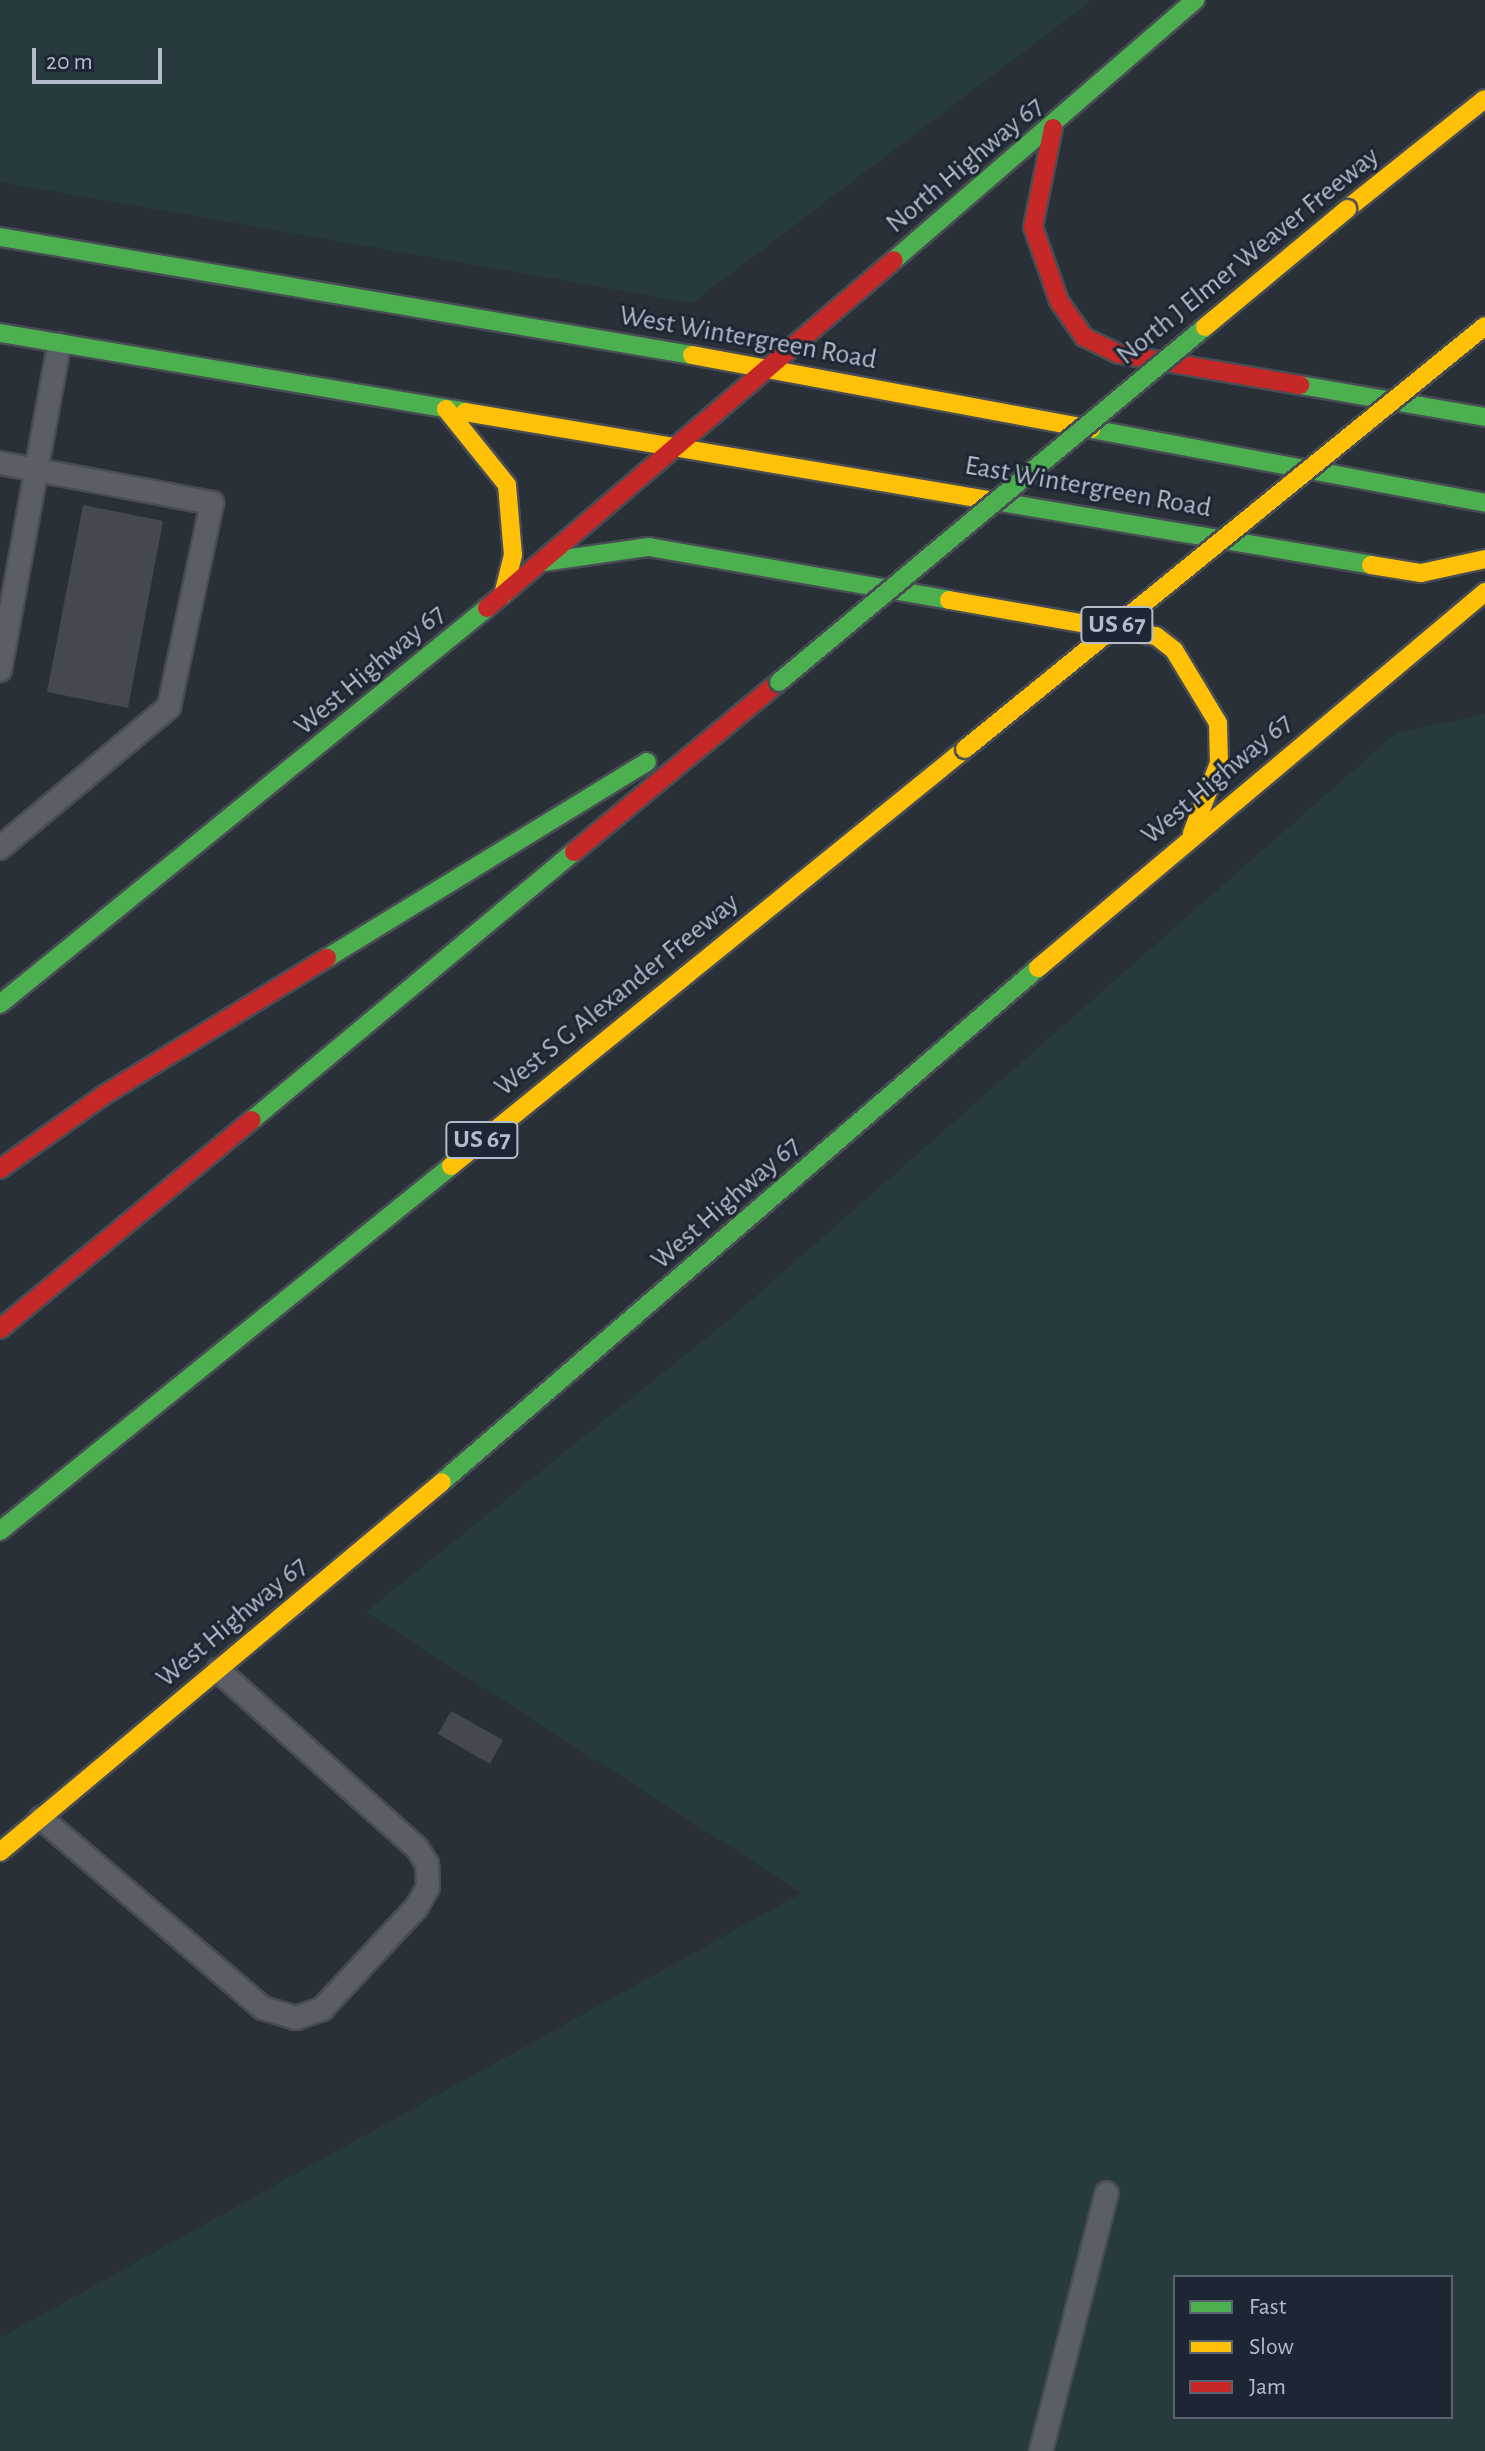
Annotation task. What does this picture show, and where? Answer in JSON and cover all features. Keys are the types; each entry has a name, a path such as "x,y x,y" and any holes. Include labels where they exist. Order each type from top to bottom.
{"main road":[{"name":"North Highway 67","path":"766,368 1053,128 1195,0"},
{"name":"North J Elmer Weaver Freeway","path":"779,682 1347,209 1485,99"},
{"path":"1053,128 1033,227 1059,301 1084,337 1119,354 1485,417"},
{"name":"West Wintergreen Road","path":"0,237 766,368 1485,503"},
{"name":"West S G Alexander Freeway","path":"0,1531 1485,326"},
{"path":"0,333 446,409 681,445"},
{"name":"West Highway 67","path":"0,1004 543,562 766,368"},
{"path":"446,409 507,485 513,555 503,595"},
{"name":"East Wintergreen Road","path":"681,445 1421,573 1485,559"},
{"path":"543,562 649,547 1156,636 1174,650 1218,723 1219,763 1191,835"},
{"name":"West Highway 67","path":"0,1852 561,1383 1191,835 1485,592"},
{"path":"0,1169 104,1095 779,682"},
{"path":"0,1329 779,682"}],"lane":[{"path":"0,670 59,344"},
{"path":"0,463 212,503 169,707 0,848"},
{"path":"41,1818 263,2008 296,2018 322,2009 416,1908 428,1887 427,1864 417,1848 218,1670"},
{"path":"1041,2451 1107,2193"}],"green space":[{"path":"0,0 1092,0 692,303 0,182"},
{"path":"1485,714 1485,2451 0,2451 0,2338 802,1893 366,1612 730,1319 1396,733"}],"building":[{"path":"83,505 163,521 128,708 47,692"},
{"path":"451,1711 503,1740 490,1764 438,1734"}],"traffic: fast":[{"path":"894,260 1195,0"},
{"path":"0,237 692,355"},
{"path":"779,682 1205,327"},
{"path":"0,333 465,412"},
{"path":"1300,385 1485,417"},
{"path":"1091,429 1485,503"},
{"path":"988,500 1371,565"},
{"path":"543,562 649,547 949,600"},
{"path":"0,1004 487,608"},
{"path":"327,958 647,762"},
{"path":"252,1120 574,852"},
{"path":"442,1482 1038,968"},
{"path":"0,1531 451,1166"}],"traffic: slow":[{"path":"1347,209 1485,99"},
{"path":"1205,327 1347,209"},
{"path":"965,749 1485,326"},
{"path":"692,355 1091,429"},
{"path":"446,409 507,485 513,555 503,595"},
{"path":"465,412 988,500"},
{"path":"1371,565 1421,573 1485,559"},
{"path":"1038,968 1485,592"},
{"path":"949,600 1156,636 1174,650 1218,723 1219,763 1192,833"},
{"path":"451,1166 965,749"},
{"path":"0,1852 442,1482"}],"traffic: jam":[{"path":"1053,128 1033,227 1059,301 1084,337 1119,354 1300,385"},
{"path":"487,608 894,260"},
{"path":"574,852 779,682"},
{"path":"0,1169 104,1095 327,958"},
{"path":"0,1329 252,1120"}]}
